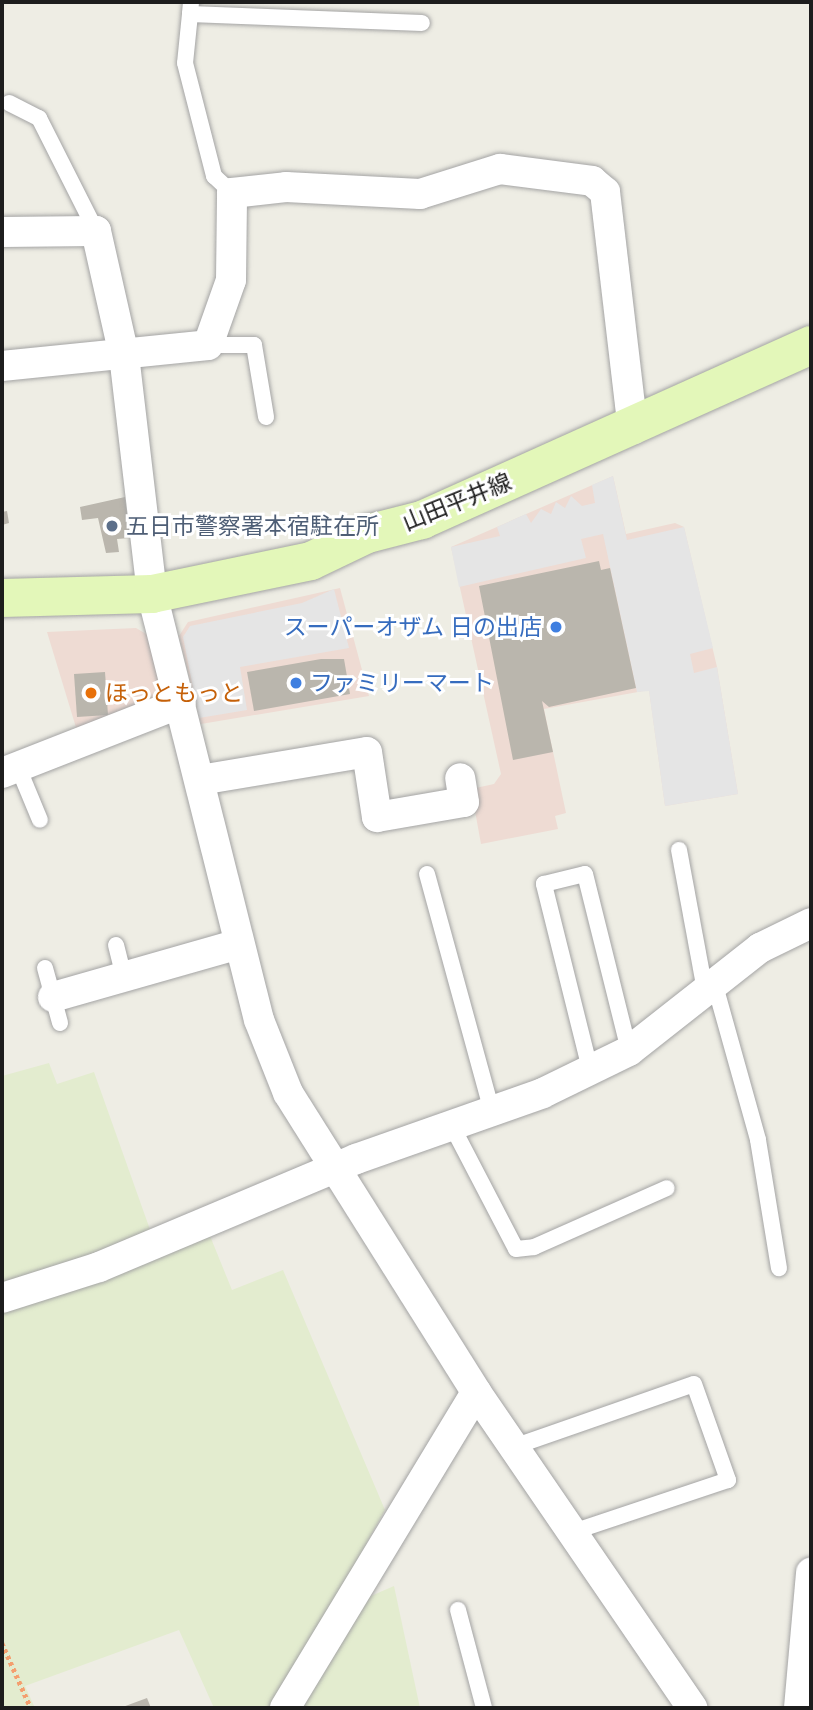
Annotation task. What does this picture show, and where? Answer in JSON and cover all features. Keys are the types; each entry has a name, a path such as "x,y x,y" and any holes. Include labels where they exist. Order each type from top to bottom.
{"main road":[{"name":"山田平井線","path":"2,598 152,594 311,561 633,429 811,345"}],"street":[{"path":"2,366 208,345 231,280 232,192 286,187 420,194 500,169 592,181 605,192 633,429"},
{"path":"2,232 96,231 124,355 152,594 239,944 288,1093 331,1170 476,1392 516,1446 692,1708"},
{"path":"10,770 181,703"},
{"path":"200,780 367,752 377,817 464,802 460,779"},
{"path":"2,1298 99,1267 331,1170 493,1115 629,1051 709,986 811,923"},
{"path":"57,1010 124,977 239,944"},
{"path":"285,1708 476,1392"},
{"path":"799,1708 811,1573"}],"lane":[{"path":"232,192 214,176 185,63 191,8 422,23"},
{"path":"9,103 39,118 96,231"},
{"path":"208,345 254,345 266,416"},
{"path":"10,770 40,820"},
{"path":"678,850 709,986 758,1140 779,1268"},
{"path":"427,874 493,1115"},
{"path":"590,1069 544,884 585,874 629,1051"},
{"path":"116,946 124,977"},
{"path":"45,968 57,1010"},
{"path":"453,1128 516,1248 534,1247 667,1188"},
{"path":"516,1446 694,1384 728,1480 573,1532"},
{"path":"458,1610 484,1708"}],"path":[{"path":"2,1643 32,1708"}],"shaded area":[{"path":"613,476 626,534 675,523 684,527 717,667 738,794 665,806 649,690 544,709 566,813 555,816 558,829 481,844 471,789 494,784 501,774 451,547"},
{"path":"613,476 627,540 684,527 713,648 690,654 694,673 717,667 738,794 665,806 649,691 637,692 603,534 581,539 586,558 459,587 451,547 500,536 497,527 526,514 531,523 541,509 551,514 556,502 565,508 571,496 582,506 595,503 592,485"},
{"path":"340,588 369,696 201,724 179,636 188,622"},
{"path":"334,589 349,648 240,667 247,710 199,718 183,637 190,626 302,603"},
{"path":"136,628 153,638 167,698 78,734 47,632"}],"green space":[{"path":"49,1063 57,1084 94,1072 153,1238 2,1290 2,1076"},
{"path":"208,1231 232,1290 283,1270 385,1510 275,1708 214,1708 179,1630 25,1686 35,1708 2,1708 2,1306"},
{"path":"394,1586 420,1708 303,1708 364,1599"}],"building":[{"path":"125,497 130,538 117,539 119,552 106,553 98,518 82,520 80,507"},
{"path":"7,511 9,523 2,525 2,512"},
{"path":"599,561 601,570 610,568 636,688 549,707 542,701 553,752 513,760 479,586"},
{"path":"321,659 344,659 350,694 254,711 247,672"},
{"path":"105,672 108,715 77,717 74,674"},
{"path":"147,1698 151,1708 120,1708"}],"place":[{"name":"五日市警察署本宿駐在所","path":"112,526"},
{"name":"スーパーオザム 日の出店","path":"556,627"},
{"name":"ファミリーマート","path":"296,683"},
{"name":"ほっともっと","path":"91,693"}]}
